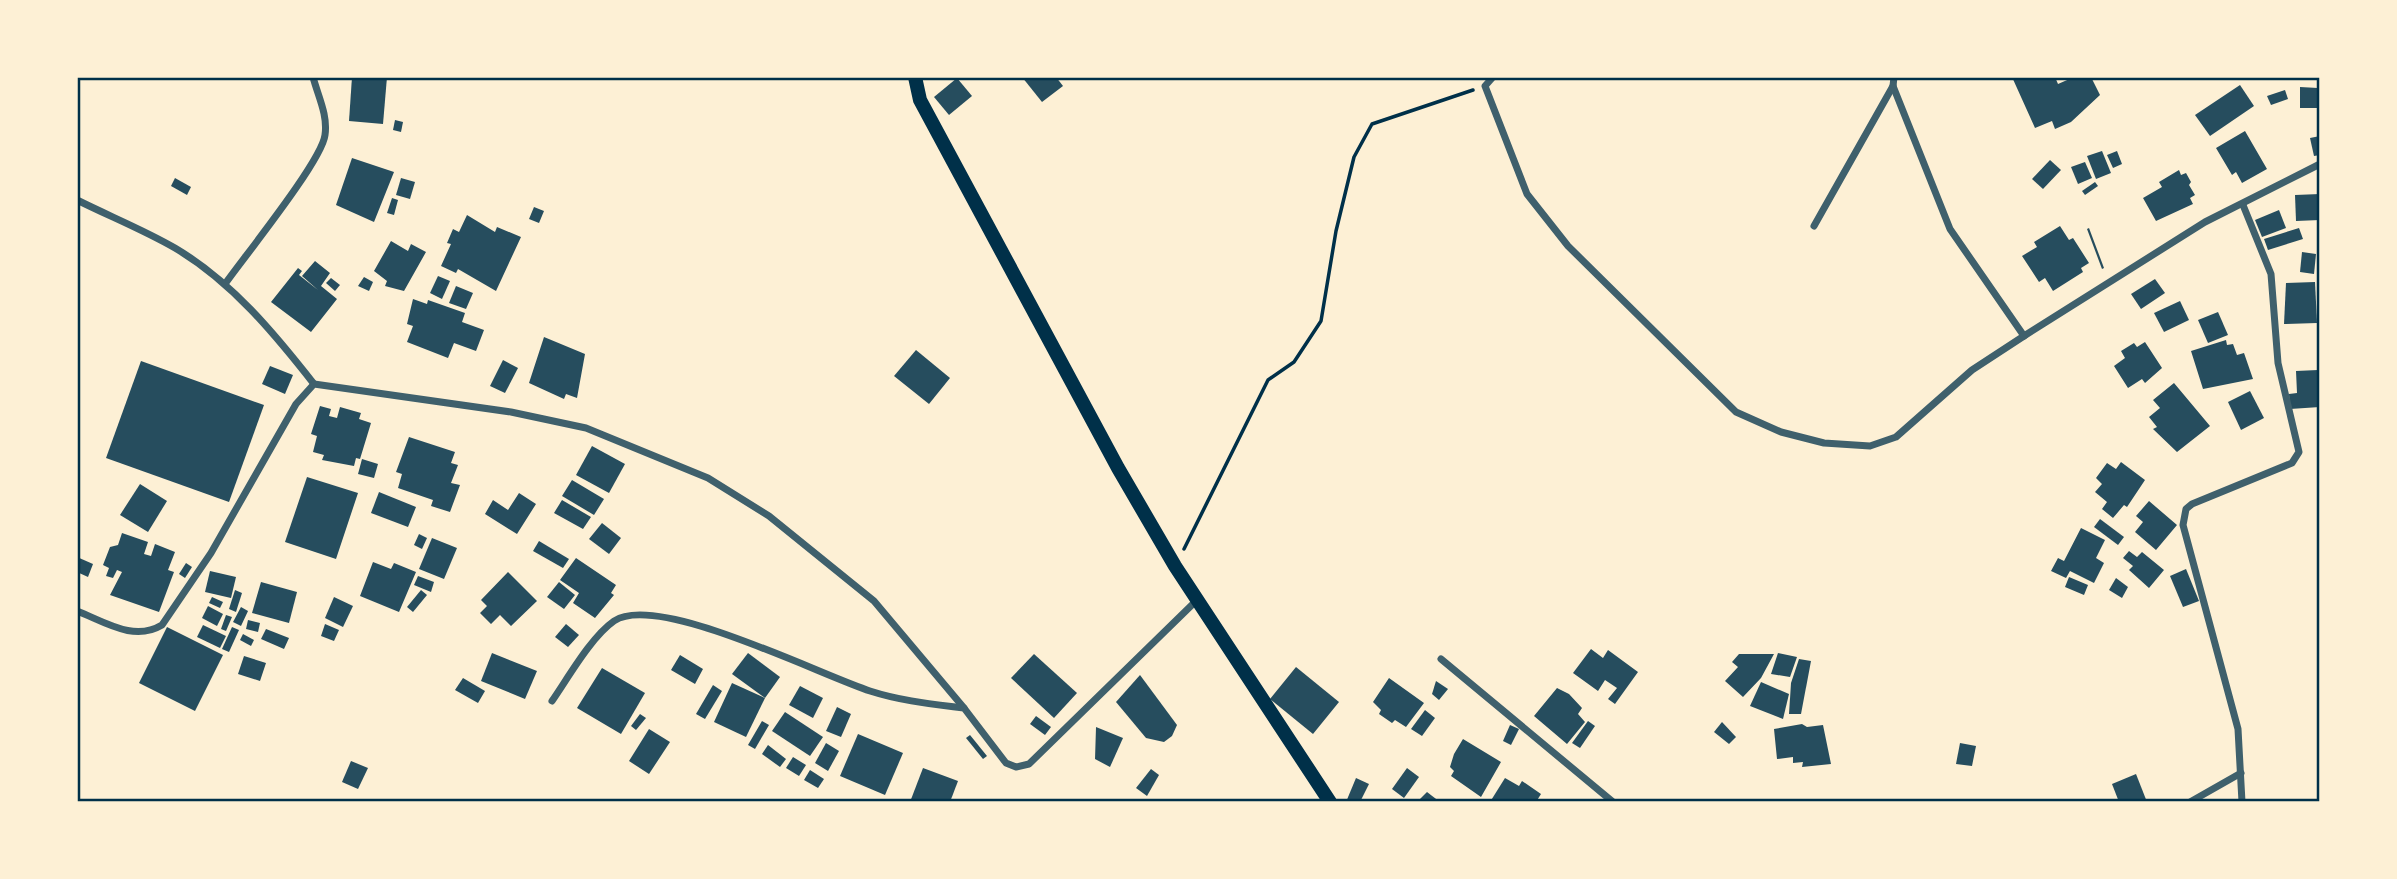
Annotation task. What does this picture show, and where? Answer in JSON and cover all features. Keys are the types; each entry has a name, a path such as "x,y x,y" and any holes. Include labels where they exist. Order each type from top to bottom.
{"main road":[{"path":"915,77 920,100 1118,468 1175,566 1330,802"}],"street":[{"path":"225,284 294,189 325,138 325,119 313,77"},
{"path":"1493,77 1485,86 1527,194 1568,246 1736,412 1781,432 1824,443 1870,446 1896,437 1972,370 2024,336 2205,222 2320,164"},
{"path":"1814,226 1893,86 1894,77"},
{"path":"1893,86 1950,229 2024,336"},
{"path":"77,200 175,248 225,284 280,340 314,384 511,412 586,428 708,478 769,516 874,601 964,708 1006,763 1016,767 1029,764 1199,599"},
{"path":"2242,802 2238,729 2183,525 2186,509 2192,503 2292,463 2298,452 2278,363 2271,274 2243,205"},
{"path":"77,611 136,634 150,632 162,625 211,553 296,404 314,384"},
{"path":"552,701 596,640 614,621 634,614 652,614 725,634 898,700 964,708"},
{"path":"1441,659 1613,802"},
{"path":"2190,802 2241,773"}],"path":[{"path":"1175,566 1268,380 1294,362 1321,321 1336,231 1353,157 1372,124 1485,86"}],"building":[{"path":"352,77 387,77 383,124 349,121"},
{"path":"1022,77 1056,77 1063,86 1042,102"},
{"path":"2012,77 2055,77 2058,84 2074,77 2091,77 2100,95 2071,122 2055,129 2052,121 2035,128"},
{"path":"957,78 972,96 949,115 934,97"},
{"path":"2240,85 2254,106 2210,136 2195,115"},
{"path":"2300,87 2318,88 2318,108 2300,108"},
{"path":"2285,90 2288,99 2271,105 2267,96"},
{"path":"395,120 403,122 401,132 393,130"},
{"path":"2245,131 2267,169 2242,183 2236,172 2232,175 2216,148"},
{"path":"2320,136 2320,155 2314,156 2310,138"},
{"path":"2102,151 2111,173 2096,179 2087,156"},
{"path":"2117,151 2122,164 2113,168 2107,155"},
{"path":"352,158 394,172 374,222 336,205"},
{"path":"2050,160 2061,170 2043,189 2032,179"},
{"path":"2085,162 2092,178 2078,184 2071,167"},
{"path":"2179,170 2181,175 2186,173 2191,182 2189,185 2195,195 2190,198 2193,204 2156,221 2143,198 2162,187 2159,182"},
{"path":"175,178 191,187 187,195 171,186"},
{"path":"401,178 415,182 410,199 396,195"},
{"path":"2095,182 2098,186 2085,195 2082,191"},
{"path":"2320,194 2320,220 2296,221 2295,195"},
{"path":"392,198 398,200 394,215 387,213"},
{"path":"534,207 544,211 539,223 529,219"},
{"path":"2279,210 2286,228 2262,237 2255,220"},
{"path":"467,215 495,232 497,227 521,237 496,291 458,269 456,273 441,266 451,244 447,243 453,229 459,232"},
{"path":"2060,226 2069,240 2073,238 2089,263 2081,268 2083,272 2053,291 2045,278 2039,282 2022,256 2037,247 2034,242"},
{"path":"2089,228 2104,268 2102,269 2087,229"},
{"path":"2299,228 2303,239 2268,250 2264,239"},
{"path":"391,241 408,251 411,244 426,252 404,291 385,286 387,281 374,271"},
{"path":"2302,252 2316,254 2314,274 2300,272"},
{"path":"315,261 330,273 321,286 337,299 311,332 271,302 298,268 302,271 299,275 318,290 302,276"},
{"path":"438,276 450,281 442,299 430,293"},
{"path":"364,277 373,282 369,291 358,286"},
{"path":"331,278 340,285 335,291 326,283"},
{"path":"2155,279 2165,293 2141,309 2131,294"},
{"path":"2315,282 2317,323 2284,324 2286,283"},
{"path":"456,286 473,293 466,309 449,303"},
{"path":"413,299 427,304 428,300 465,313 462,322 484,330 476,351 454,343 448,358 407,342 413,326 407,324"},
{"path":"2180,301 2189,320 2164,332 2154,313"},
{"path":"2218,312 2228,335 2208,343 2198,320"},
{"path":"544,337 585,354 577,398 566,394 564,399 529,383"},
{"path":"2226,340 2227,345 2233,344 2237,355 2244,353 2253,379 2203,389 2191,351"},
{"path":"2145,342 2162,368 2145,383 2142,379 2128,388 2114,366 2125,358 2121,351 2134,343 2137,347"},
{"path":"916,350 950,378 929,404 894,376"},
{"path":"503,360 518,368 505,393 490,386"},
{"path":"141,361 264,405 229,502 106,458"},
{"path":"270,366 293,375 285,394 262,384"},
{"path":"2318,370 2320,407 2290,409 2289,394 2297,393 2296,371"},
{"path":"2174,383 2210,426 2177,452 2153,429 2157,427 2149,417 2160,408 2153,400"},
{"path":"2250,391 2264,418 2241,430 2228,402"},
{"path":"320,406 331,409 329,416 337,418 340,407 361,413 359,419 371,423 360,459 356,458 354,466 322,460 324,455 313,452 317,436 311,434"},
{"path":"409,437 455,452 451,463 458,465 451,483 460,485 450,512 431,506 433,500 398,488 402,474 396,472"},
{"path":"592,446 625,464 609,493 576,475"},
{"path":"362,459 378,464 374,478 358,474"},
{"path":"2121,462 2145,480 2127,507 2124,505 2113,518 2102,509 2107,502 2095,492 2102,484 2096,478 2107,463 2116,469"},
{"path":"307,477 358,493 336,559 285,542"},
{"path":"572,480 604,499 594,515 562,496"},
{"path":"140,484 167,501 148,532 120,515"},
{"path":"379,492 416,507 408,527 371,513"},
{"path":"519,493 536,504 517,534 485,514 493,500 508,510"},
{"path":"562,500 591,517 583,529 554,513"},
{"path":"2149,501 2177,525 2156,550 2135,532 2143,522 2136,516"},
{"path":"2100,519 2124,537 2118,545 2094,527"},
{"path":"602,523 621,538 609,554 589,539"},
{"path":"2081,528 2105,540 2096,558 2104,563 2094,583 2070,571 2066,578 2051,571 2058,558 2064,561"},
{"path":"122,533 148,542 144,554 151,556 155,544 175,552 168,570 174,572 159,612 110,595 122,572 117,570 113,578 106,576 109,568 103,565 110,547 118,545"},
{"path":"419,534 427,538 422,549 414,545"},
{"path":"432,538 457,548 444,579 419,569"},
{"path":"539,541 569,559 563,568 533,551"},
{"path":"2129,551 2137,557 2142,552 2164,570 2149,588 2129,570 2133,566 2123,558"},
{"path":"77,557 93,564 88,577 77,572"},
{"path":"576,558 616,585 611,593 614,595 595,618 573,603 579,593 560,580"},
{"path":"373,562 391,569 394,563 416,572 399,612 360,596"},
{"path":"186,563 192,567 185,578 179,574"},
{"path":"2186,569 2199,601 2183,607 2170,576"},
{"path":"210,571 236,577 231,598 205,592"},
{"path":"508,572 537,601 511,626 500,615 491,624 480,613 487,606 481,600"},
{"path":"418,576 434,582 431,592 414,585"},
{"path":"2069,577 2088,585 2084,595 2065,587"},
{"path":"2116,578 2128,587 2122,598 2109,590"},
{"path":"261,582 297,592 289,623 252,613"},
{"path":"559,582 575,595 564,609 547,597"},
{"path":"235,590 242,593 236,612 229,609"},
{"path":"421,590 427,595 413,612 407,607"},
{"path":"212,597 223,602 220,608 209,603"},
{"path":"334,597 353,606 343,627 325,618"},
{"path":"208,606 223,614 217,626 202,618"},
{"path":"241,607 248,611 241,626 233,622"},
{"path":"226,615 232,617 226,631 221,629"},
{"path":"248,620 260,623 258,632 246,629"},
{"path":"325,624 339,630 334,641 321,636"},
{"path":"566,624 579,635 568,647 555,637"},
{"path":"203,625 226,636 220,648 197,637"},
{"path":"167,627 223,655 195,711 139,683"},
{"path":"232,627 239,630 229,652 222,649"},
{"path":"266,629 289,638 284,649 261,639"},
{"path":"243,634 254,640 251,646 240,640"},
{"path":"1591,649 1603,658 1608,650 1638,672 1615,704 1608,699 1617,688 1605,680 1598,691 1573,673"},
{"path":"492,653 537,671 525,699 481,681"},
{"path":"748,653 780,677 765,698 732,674"},
{"path":"1778,653 1797,657 1790,677 1771,674"},
{"path":"1034,654 1077,693 1054,718 1011,678"},
{"path":"1739,654 1774,654 1761,678 1743,697 1725,681 1738,667 1732,662"},
{"path":"680,655 703,669 695,684 671,670"},
{"path":"244,656 266,663 260,681 238,674"},
{"path":"1799,659 1811,661 1801,714 1789,714 1791,683"},
{"path":"1296,667 1339,702 1313,734 1270,699"},
{"path":"602,668 645,693 621,734 577,708"},
{"path":"1140,675 1177,725 1172,736 1164,742 1146,738 1116,702"},
{"path":"463,678 485,691 478,703 455,690"},
{"path":"1389,678 1424,703 1406,727 1395,720 1392,723 1379,714 1381,710 1373,702"},
{"path":"1436,681 1448,689 1439,700 1432,694"},
{"path":"1761,682 1789,694 1783,719 1750,706"},
{"path":"732,683 765,698 746,737 714,722"},
{"path":"713,685 722,691 705,719 696,714"},
{"path":"800,686 823,698 813,718 789,705"},
{"path":"1557,688 1569,694 1582,708 1578,714 1585,722 1567,744 1534,716"},
{"path":"837,707 851,714 841,737 826,731"},
{"path":"1425,710 1435,718 1422,736 1411,729"},
{"path":"785,712 823,737 810,756 772,731"},
{"path":"640,714 646,718 636,730 631,726"},
{"path":"1036,716 1051,727 1045,735 1030,724"},
{"path":"762,721 769,725 755,749 748,745"},
{"path":"1588,721 1595,726 1580,748 1572,743"},
{"path":"1722,722 1736,737 1729,744 1714,732"},
{"path":"1802,724 1807,727 1823,725 1831,764 1802,767 1803,762 1793,763 1793,757 1777,759 1774,729"},
{"path":"1510,725 1519,729 1511,745 1503,741"},
{"path":"1096,727 1123,738 1110,767 1095,759"},
{"path":"649,729 670,742 649,774 629,761"},
{"path":"858,734 903,753 885,795 840,776"},
{"path":"970,735 987,756 983,759 966,738"},
{"path":"1463,739 1501,762 1481,797 1451,776 1454,771 1450,767 1454,754"},
{"path":"826,743 839,751 828,771 815,763"},
{"path":"1960,743 1976,746 1972,766 1956,764"},
{"path":"768,745 786,759 780,767 762,754"},
{"path":"793,757 806,765 799,776 786,768"},
{"path":"351,761 368,768 358,789 342,782"},
{"path":"923,768 958,781 950,802 910,802"},
{"path":"1407,768 1419,777 1404,798 1392,789"},
{"path":"1151,769 1159,775 1147,796 1136,788"},
{"path":"810,770 824,779 818,788 804,780"},
{"path":"2136,774 2147,802 2119,802 2112,784"},
{"path":"1356,778 1369,784 1360,802 1346,802"},
{"path":"1505,778 1519,786 1522,781 1541,794 1536,802 1490,802"},
{"path":"1427,792 1440,802 1417,802"}]}
